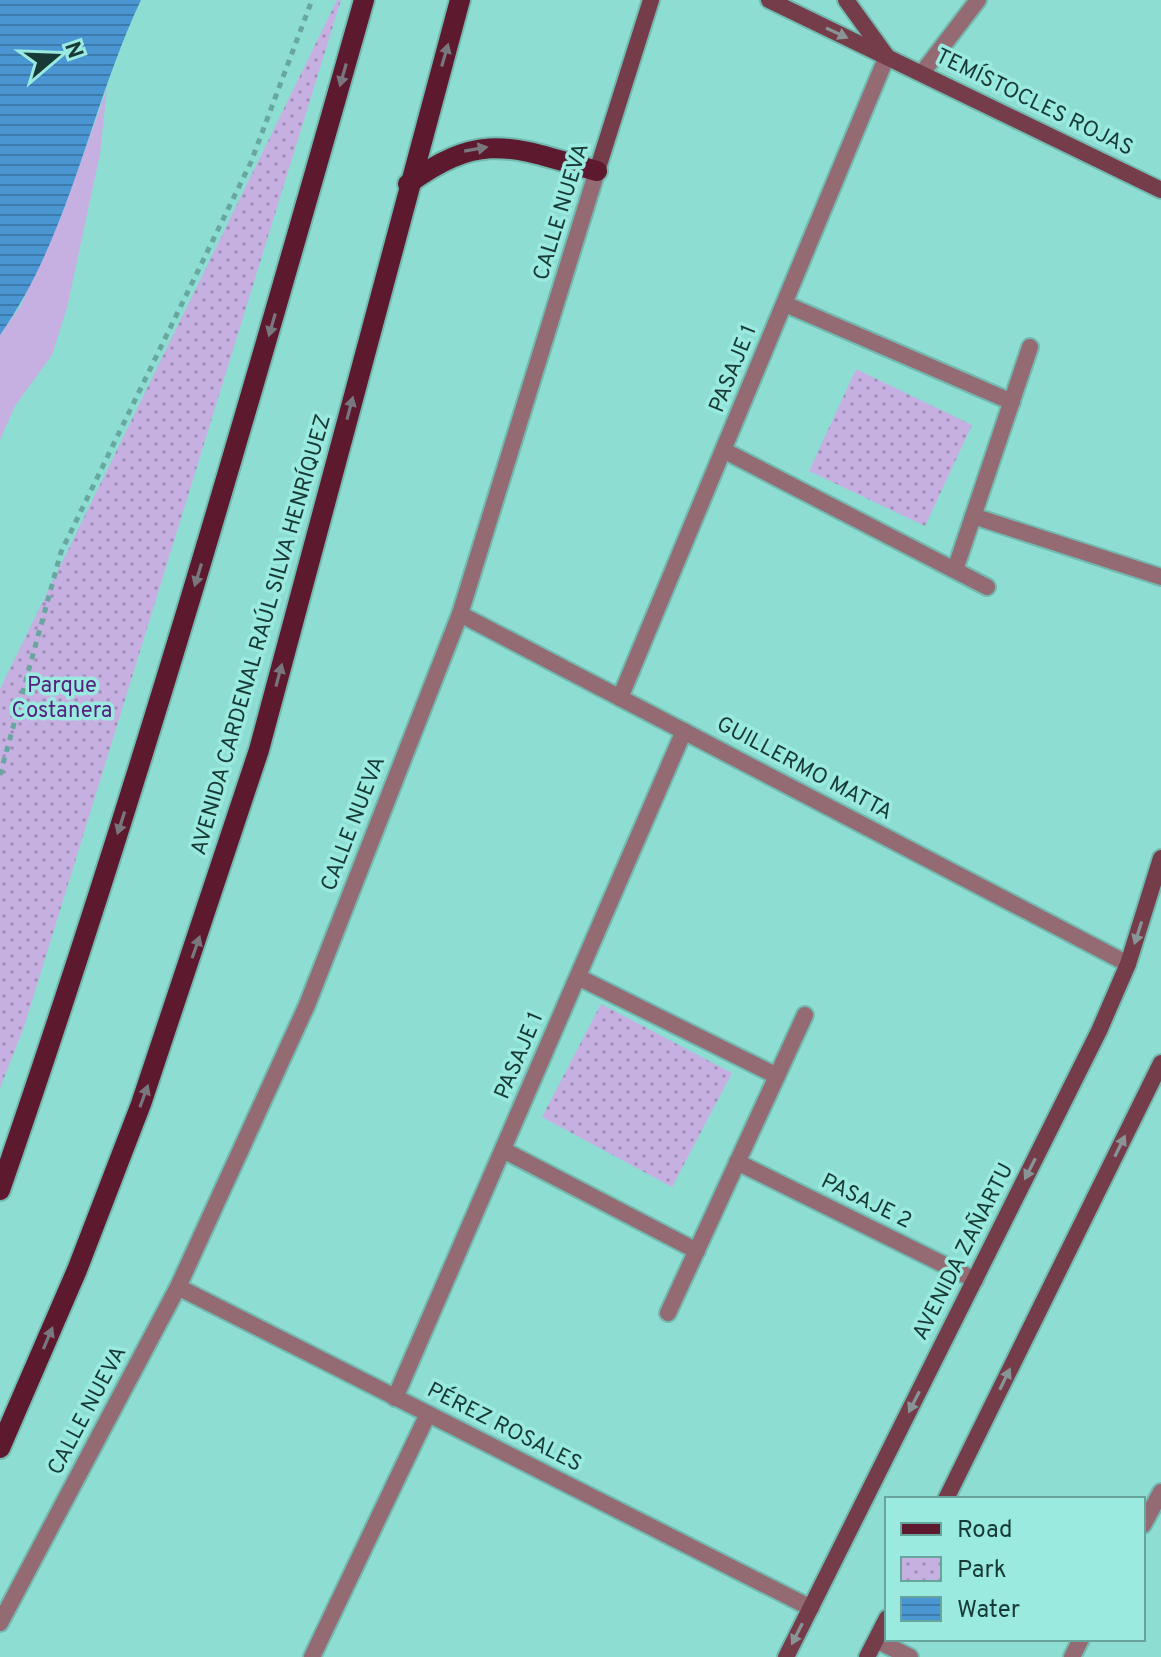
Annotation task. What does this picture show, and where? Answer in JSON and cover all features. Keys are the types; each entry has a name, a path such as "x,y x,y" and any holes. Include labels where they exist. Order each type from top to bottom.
{"main road":[{"path":"0,1190 158,708 238,444 364,0"},
{"name":"AVENIDA CARDENAL RAÚL SILVA HENRÍQUEZ","path":"0,1448 77,1270 141,1104 200,937 259,750 408,184 460,0"},
{"path":"408,184 446,158 491,147 522,150 597,171"}],"street":[{"name":"CALLE NUEVA","path":"0,1623 178,1287 307,1005 460,614 651,0"},
{"name":"TEMÍSTOCLES ROJAS","path":"769,0 1161,190"},
{"name":"TEMÍSTOCLES ROJAS","path":"846,0 887,56"},
{"path":"922,73 978,0"},
{"name":"PASAJE 1","path":"620,698 887,56"},
{"path":"785,304 1012,402"},
{"path":"955,570 1030,347"},
{"path":"725,451 987,587"},
{"path":"973,516 1161,577"},
{"name":"GUILLERMO MATTA","path":"460,614 1128,964"},
{"name":"PASAJE 1","path":"395,1398 684,731"},
{"name":"AVENIDA ZAÑARTU","path":"786,1657 1099,1031 1128,964 1161,858"},
{"path":"578,977 777,1076"},
{"path":"668,1313 805,1015"},
{"path":"947,1497 1161,1063"},
{"path":"503,1150 697,1251"},
{"name":"PASAJE 2","path":"737,1162 975,1280"},
{"name":"PÉREZ ROSALES","path":"178,1287 811,1608"},
{"path":"312,1657 428,1414"},
{"path":"1145,1521 1161,1492"},
{"path":"867,1657 885,1622"},
{"path":"876,1640 910,1657"}],"path":[{"path":"0,775 61,552 251,162 312,0"}],"green space":[{"name":"Parque Costanera","path":"337,0 341,0 24,1027 0,1088 0,689"},
{"path":"107,88 100,154 67,308 52,355 15,406 0,440 0,335 21,305 61,217"},
{"path":"856,369 972,425 925,526 809,471"},
{"path":"601,1004 732,1073 672,1187 542,1117"}],"water":[{"path":"0,0 141,0 45,256 0,335"}]}
